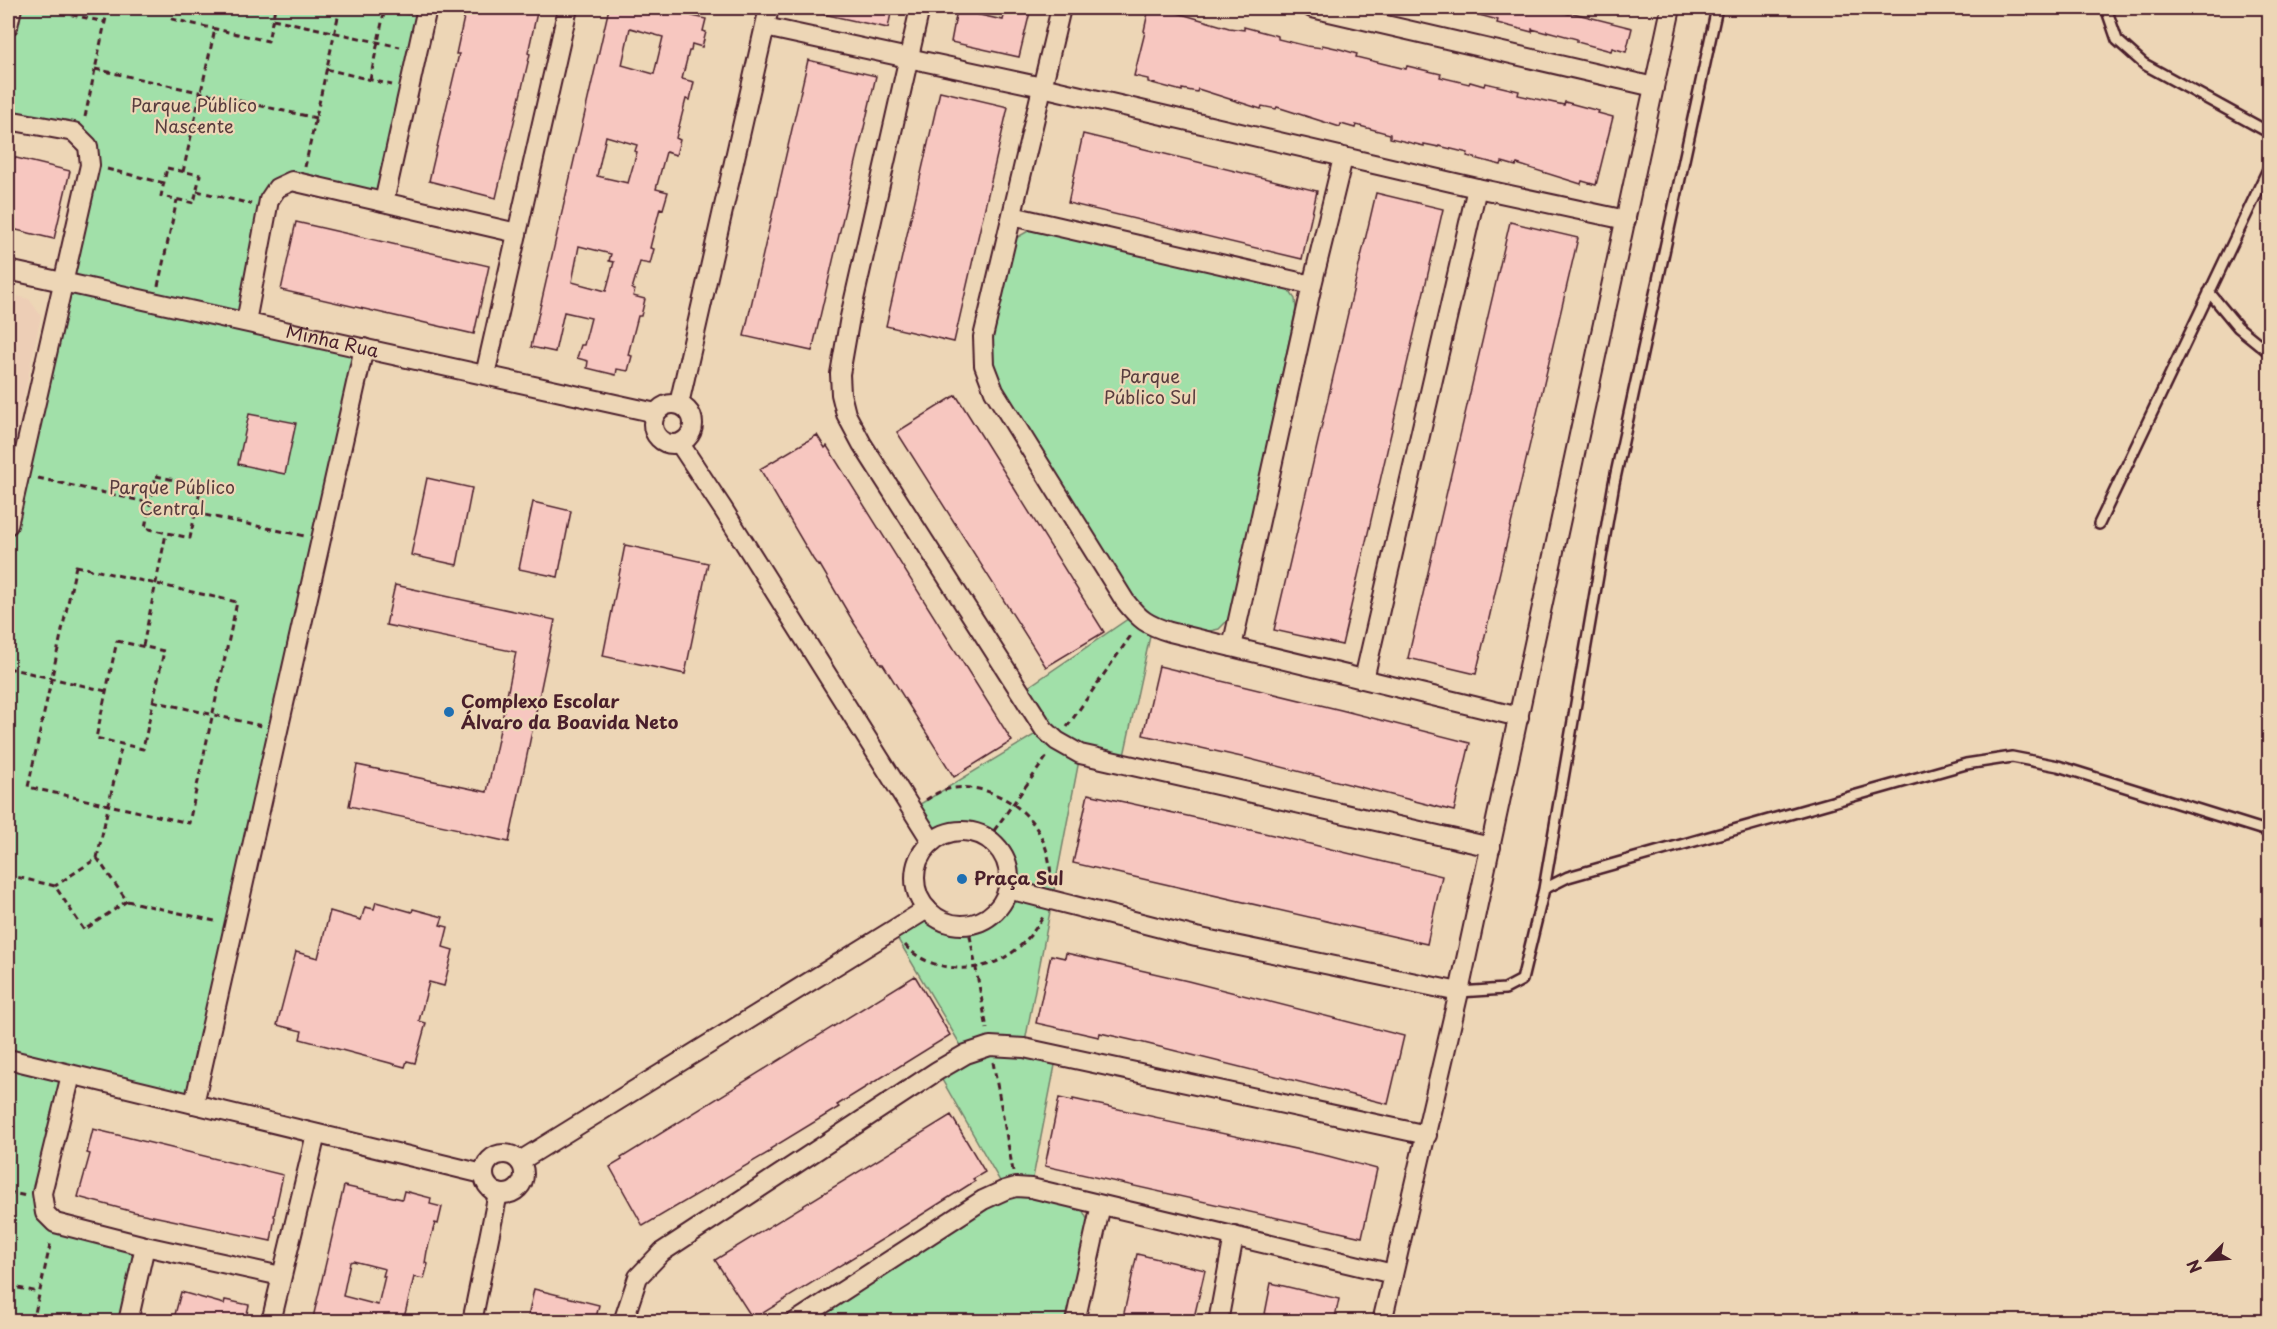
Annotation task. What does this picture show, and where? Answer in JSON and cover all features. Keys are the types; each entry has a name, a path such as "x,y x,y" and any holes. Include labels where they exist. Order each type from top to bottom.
{"street":[{"path":"8,26 12,8"},
{"path":"484,375 568,8"},
{"path":"679,404 769,8"},
{"path":"920,8 850,317 840,374 841,394 846,414 862,444 1044,729 1057,741 1080,754 1491,848"},
{"path":"1061,8 983,337 984,365 994,391 1125,601 1142,621 1152,627 1518,717"},
{"path":"1312,8 1654,87"},
{"path":"1382,1322 1460,992 1671,8"},
{"path":"384,202 426,13"},
{"path":"765,27 1042,87 1343,158 1626,220"},
{"path":"8,120 74,132 88,146 90,165 8,525"},
{"path":"1232,647 1312,285 1343,158"},
{"path":"246,322 269,200 277,188 292,181 517,233"},
{"path":"1364,680 1477,188"},
{"path":"1012,216 1312,285"},
{"name":"Minha Rua","path":"8,270 656,413"},
{"path":"194,1104 364,348"},
{"path":"679,404 689,411 694,424 690,436 680,444 668,444 657,437 653,425 656,413 666,405 679,404"},
{"path":"680,444 932,842"},
{"path":"960,831 975,833 988,839 999,849 1006,862 1009,875 1008,889 1003,902 994,913 982,921 968,925 953,924 939,919 927,909 919,896 915,882 915,868 922,853 932,842 945,834 960,831"},
{"path":"1008,889 1196,937 1460,992"},
{"path":"520,1161 927,909"},
{"path":"622,1322 638,1277 662,1252 937,1071 966,1054 990,1046 1024,1048 1427,1135"},
{"path":"8,1059 483,1174"},
{"path":"71,1075 42,1192 45,1213 55,1223 144,1246 281,1276"},
{"path":"271,1322 316,1134"},
{"path":"497,1154 510,1154 520,1161 524,1173 521,1185 511,1193 498,1193 488,1186 483,1174 487,1162 497,1154"},
{"path":"795,1322 983,1200 1016,1187 1031,1188 1393,1274"},
{"path":"472,1322 498,1193"},
{"path":"1075,1322 1101,1205"},
{"path":"1218,1322 1234,1236"},
{"path":"128,1322 144,1246"}],"lane":[{"path":"1460,992 1505,990 1522,980 1544,889 1614,483 1717,8"},
{"path":"2106,8 2117,40 2144,64 2270,133"},
{"path":"2099,524 2270,165"},
{"path":"2209,292 2238,327 2270,353"},
{"path":"1544,889 1568,877 1954,767 2012,757 2058,766 2270,832"}],"path":[{"path":"41,8 62,10 105,22"},
{"path":"81,138 108,8"},
{"path":"174,8 172,19 268,41 275,8"},
{"path":"301,183 340,8"},
{"path":"370,80 383,8 426,13"},
{"path":"273,19 417,51"},
{"path":"183,171 215,29"},
{"path":"95,69 316,118"},
{"path":"326,69 409,90"},
{"path":"90,165 164,183"},
{"path":"167,168 200,175 194,203 161,196 164,183 167,168"},
{"path":"197,191 267,208"},
{"path":"155,302 177,200"},
{"path":"19,474 150,503"},
{"path":"156,476 201,486 190,538 145,528 150,503 156,476"},
{"path":"195,513 321,539"},
{"path":"142,646 167,533"},
{"path":"76,566 237,602 189,823 28,787 52,678 76,566"},
{"path":"117,641 164,651 143,749 96,738 106,691 117,641"},
{"path":"8,668 106,691"},
{"path":"153,701 278,730"},
{"path":"55,886 97,858 122,744"},
{"path":"893,931 908,949 926,961 952,968 976,967 1006,957 1028,940 1043,917 1050,900 1051,862 1041,834 1014,803 998,795 970,787 943,790 912,809"},
{"path":"97,858 127,901 234,926"},
{"path":"8,875 55,886 84,930 127,901"},
{"path":"33,1322 55,1223"},
{"path":"8,1286 39,1292"}],"shaded area":[{"path":"8,294 29,299 41,316 8,473"}],"green space":[{"name":"Parque Público Central","path":"12,8 427,8 384,202 277,188 246,322 364,348 194,1104 71,1075 43,1200 55,1223 145,1246 128,1321 8,1321 8,525 88,146 8,121 8,27"},
{"name":"Parque Público Sul","path":"1030,230 1288,289 1295,299 1296,309 1229,619 1219,629 1206,632 1152,627 1122,765 1080,755 1024,1047 1057,1055 1031,1188 1082,1209 1088,1221 1066,1321 809,1322 993,1205 1005,1190 937,1071 966,1054 893,931 927,909 950,922 971,924 989,916 1002,903 1008,885 1008,867 999,849 980,835 968,831 956,832 932,842 912,809 1044,729 1021,692 1135,614 1003,390 993,365 992,342 1016,238"}],"building":[{"path":"466,8 538,8 528,53 530,54 496,198 429,181 459,54 456,54"},
{"path":"609,8 657,8 675,12 676,8 694,8 692,16 706,19 703,31 706,32 702,47 692,44 691,51 689,51 682,79 694,82 690,100 686,99 676,138 680,140 676,155 666,152 656,189 668,192 663,209 660,208 650,248 654,249 650,264 640,262 632,289 635,290 633,296 645,299 628,355 632,356 628,371 617,369 616,375 587,368 588,361 577,358 581,345 584,345 591,318 564,312 555,352 531,347","holes":["630,28 663,37 654,74 622,65","606,136 637,145 628,183 597,176","579,246 611,254 609,261 614,262 606,291 572,282"]},
{"path":"824,8 892,8 888,28 823,14"},
{"path":"1006,8 1031,8 1019,57 951,42 957,10 1003,20"},
{"path":"1149,8 1163,12 1164,9 1229,28 1244,30 1244,27 1307,46 1322,48 1322,45 1340,49 1357,54 1356,57 1406,69 1407,66 1441,74 1440,77 1469,84 1470,82 1484,86 1485,83 1519,91 1518,95 1564,105 1565,102 1599,111 1598,113 1613,117 1596,185 1582,181 1581,184 1517,164 1516,166 1502,162 1501,165 1467,156 1468,153 1439,146 1424,144 1424,146 1390,138 1390,134 1356,125 1355,128 1341,124 1340,127 1277,107 1276,109 1262,106 1261,109 1198,89 1197,92 1182,89 1182,91 1148,82 1148,79 1134,76"},
{"path":"1469,8 1543,8 1632,28 1626,52 1612,48 1611,51 1547,31 1547,33 1532,29 1532,32 1497,23 1498,20 1468,12"},
{"path":"808,60 876,76 812,351 744,336"},
{"path":"940,91 1008,107 954,342 886,326"},
{"path":"1083,134 1317,191 1302,259 1068,203"},
{"path":"8,156 70,171 54,239 8,228"},
{"path":"1376,193 1443,209 1342,645 1274,630"},
{"path":"296,222 489,266 474,334 281,290"},
{"path":"1510,222 1578,238 1476,674 1408,658"},
{"path":"956,395 1104,632 1046,667 897,432"},
{"path":"249,414 296,423 285,474 238,464"},
{"path":"817,435 825,448 827,446 1012,741 954,777 883,664 854,623 820,565 818,566 813,559 760,469"},
{"path":"427,478 472,488 457,565 411,555"},
{"path":"533,502 571,511 558,577 519,569"},
{"path":"625,545 708,563 685,674 603,656"},
{"path":"395,585 555,620 509,842 349,806 357,765 487,792 516,652 386,625"},
{"path":"1159,666 1470,743 1454,811 1246,758 1143,735"},
{"path":"1088,794 1273,835 1442,876 1427,944 1073,863"},
{"path":"376,902 412,912 413,909 443,917 440,925 448,927 443,947 453,950 444,986 429,982 419,1021 426,1023 415,1063 407,1061 405,1067 300,1039 302,1031 277,1025 296,952 318,958 330,911 361,920 365,907 374,909"},
{"path":"1066,953 1188,981 1404,1036 1388,1104 1140,1042 1100,1033 1099,1037 1036,1023 1051,955 1065,958"},
{"path":"915,976 950,1035 837,1105 839,1107 770,1149 771,1151 643,1226 610,1167"},
{"path":"1059,1098 1164,1119 1164,1121 1328,1156 1377,1169 1362,1237 1045,1166"},
{"path":"951,1115 985,1172 973,1179 975,1181 753,1319 715,1260"},
{"path":"93,1129 283,1175 271,1241 134,1212 78,1197 90,1154 87,1153"},
{"path":"344,1186 402,1199 404,1191 431,1198 430,1204 442,1207 427,1251 425,1263 428,1264 424,1279 414,1277 403,1322 312,1322","holes":["350,1262 385,1269 378,1305 343,1296"]},
{"path":"1137,1254 1205,1270 1193,1322 1122,1322"},
{"path":"1271,1283 1339,1299 1334,1322 1298,1322 1265,1314"},
{"path":"534,1289 599,1305 595,1322 527,1322"},
{"path":"181,1292 224,1304 225,1300 249,1305 245,1322 173,1322"}],"place":[{"name":"Complexo Escolar Álvaro da Boavida Neto","path":"449,712"},
{"name":"Praça Sul","path":"962,879"}],"park label":[{"name":"Parque Público Nascente","path":"194,116"}]}
